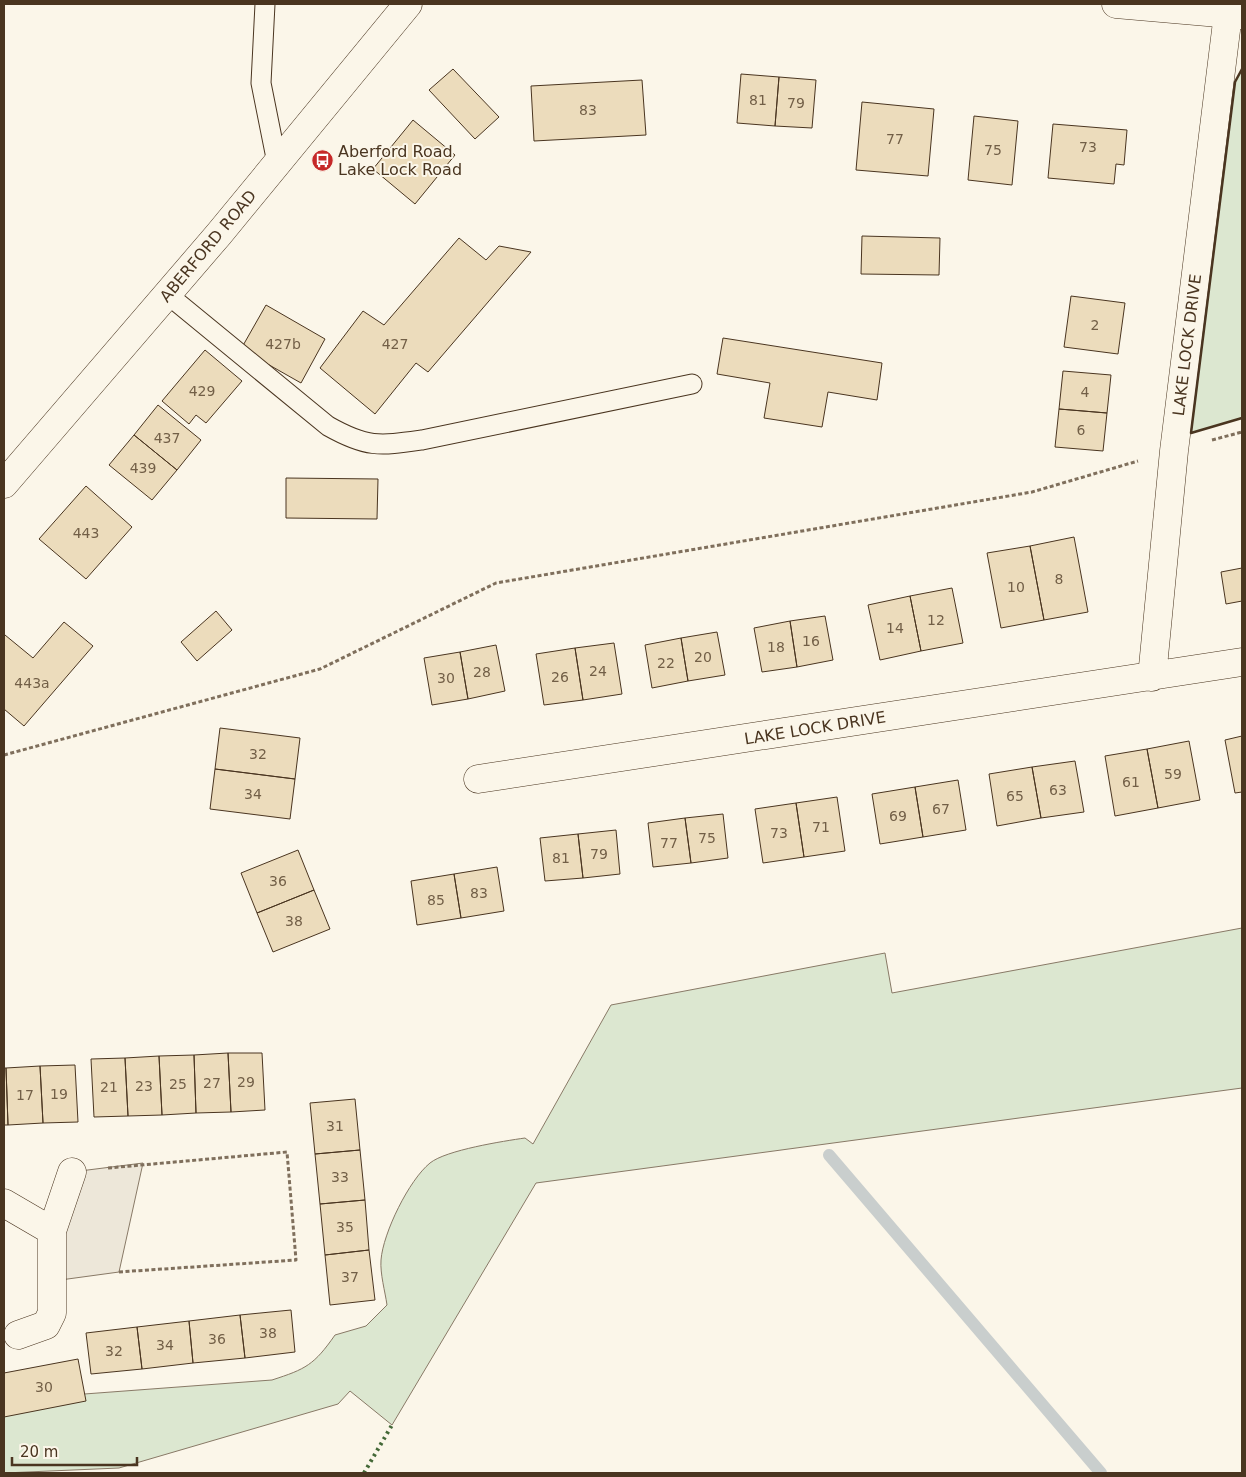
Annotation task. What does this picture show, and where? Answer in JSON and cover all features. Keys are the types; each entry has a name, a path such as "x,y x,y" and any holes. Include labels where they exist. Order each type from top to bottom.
{"street":[{"name":"ABERFORD ROAD","path":"4,484 167,294 408,4"},
{"path":"1116,4 1235,15"},
{"name":"LAKE LOCK DRIVE","path":"1152,677 1174,451 1235,15"},
{"name":"LAKE LOCK DRIVE","path":"478,779 1242,662"},
{"path":"11,1337 46,1325 52,1313 52,1231 72,1172"},
{"path":"4,1203 52,1231"}],"lane":[{"path":"265,4 262,83 277,163"},
{"path":"167,294 328,426 354,440 381,446 422,440 692,384"}],"path":[{"path":"4,755 320,669 496,583 1032,492 1242,432"},
{"path":"72,1172 143,1163 287,1152 296,1260 119,1272"}],"green space":[{"path":"1242,69 1242,418 1191,433 1235,82"},
{"path":"1242,928 1242,1088 536,1183 392,1425 350,1391 338,1404 119,1468 4,1473 4,1400 272,1380 293,1373 315,1360 335,1335 366,1326 387,1305 381,1271 383,1249 398,1208 422,1171 438,1158 476,1147 525,1138 533,1144 611,1005 885,953 892,993"}],"shaded area":[{"path":"143,1163 119,1272 53,1281 72,1172"}],"building":[{"path":"453,69 499,117 475,139 429,90"},
{"path":"741,74 779,77 775,126 737,123"},
{"path":"779,77 816,80 812,128 775,126"},
{"path":"642,80 646,135 534,141 531,86"},
{"path":"862,102 934,109 928,176 856,170"},
{"path":"974,116 1018,121 1012,185 968,180"},
{"path":"413,120 455,155 415,204 373,169"},
{"path":"1053,124 1127,130 1124,165 1116,164 1114,184 1048,178"},
{"path":"862,236 940,238 939,275 861,274"},
{"path":"459,238 486,260 499,246 531,252 428,372 416,363 375,414 320,368 363,311 384,325"},
{"path":"1071,296 1125,303 1118,354 1064,347"},
{"path":"266,305 325,339 301,383 241,349"},
{"path":"723,338 882,363 877,400 828,392 822,427 764,418 770,383 717,374"},
{"path":"205,350 242,381 206,423 196,415 189,424 162,401"},
{"path":"1063,371 1111,375 1107,413 1059,409"},
{"path":"158,405 201,440 177,470 134,435"},
{"path":"1059,409 1107,413 1103,451 1055,447"},
{"path":"134,435 177,470 152,500 109,465"},
{"path":"286,478 378,479 377,519 286,518"},
{"path":"86,486 132,527 86,579 39,539"},
{"path":"1074,537 1088,612 1044,620 1030,546"},
{"path":"1030,546 1044,620 1001,628 987,553"},
{"path":"1242,568 1242,601 1226,604 1221,572"},
{"path":"952,588 963,643 921,651 910,596"},
{"path":"910,596 921,651 880,660 868,605"},
{"path":"216,611 232,630 197,661 181,642"},
{"path":"825,616 833,660 797,667 790,621"},
{"path":"790,621 797,667 762,672 754,628"},
{"path":"64,622 93,646 24,726 4,709 4,637 5,635 33,658"},
{"path":"717,632 725,675 688,681 681,638"},
{"path":"681,638 688,681 652,688 645,645"},
{"path":"614,643 622,694 583,700 575,648"},
{"path":"496,645 505,691 468,699 460,652"},
{"path":"575,648 583,700 544,705 536,654"},
{"path":"460,652 468,699 432,705 424,658"},
{"path":"220,728 300,738 295,779 215,769"},
{"path":"1242,736 1242,792 1235,793 1225,740"},
{"path":"1189,741 1200,800 1158,808 1147,749"},
{"path":"1147,749 1158,808 1115,816 1105,756"},
{"path":"1075,761 1084,812 1041,818 1032,767"},
{"path":"1032,767 1041,818 997,826 989,774"},
{"path":"215,769 295,779 290,819 210,809"},
{"path":"958,780 966,830 923,837 915,787"},
{"path":"915,787 923,837 880,844 872,794"},
{"path":"837,797 845,851 804,857 796,803"},
{"path":"796,803 804,857 763,863 755,809"},
{"path":"723,814 728,858 691,863 685,818"},
{"path":"685,818 691,863 653,867 648,823"},
{"path":"616,830 620,874 583,878 578,834"},
{"path":"578,834 583,878 545,881 540,838"},
{"path":"298,850 314,890 257,913 241,873"},
{"path":"497,867 504,911 461,918 454,874"},
{"path":"454,874 461,918 417,925 411,881"},
{"path":"314,890 330,929 273,952 257,913"},
{"path":"228,1053 262,1053 265,1110 231,1112"},
{"path":"228,1053 231,1112 196,1113 194,1055"},
{"path":"194,1055 196,1113 162,1115 159,1056"},
{"path":"159,1056 162,1115 128,1116 125,1058"},
{"path":"125,1058 128,1116 94,1117 91,1059"},
{"path":"75,1065 78,1122 43,1123 40,1066"},
{"path":"40,1066 43,1123 8,1125 6,1068"},
{"path":"4,1068 6,1068 8,1125 4,1125"},
{"path":"355,1099 360,1150 315,1154 310,1103"},
{"path":"360,1150 365,1200 320,1204 315,1154"},
{"path":"365,1200 369,1250 325,1255 320,1204"},
{"path":"369,1250 375,1300 330,1305 325,1255"},
{"path":"291,1310 295,1352 245,1358 240,1315"},
{"path":"240,1315 245,1358 193,1363 189,1321"},
{"path":"189,1321 193,1363 142,1369 137,1327"},
{"path":"137,1327 142,1369 91,1374 86,1333"},
{"path":"78,1359 86,1401 4,1417 4,1373"}],"waterway":[{"path":"829,1155 1101,1473"}],"hedge":[{"path":"364,1473 392,1425"}],"wall":[{"path":"1242,69 1235,82 1191,433 1242,418"}],"place":[{"name":"Aberford Road Lake Lock Road","path":"322,160"}]}
